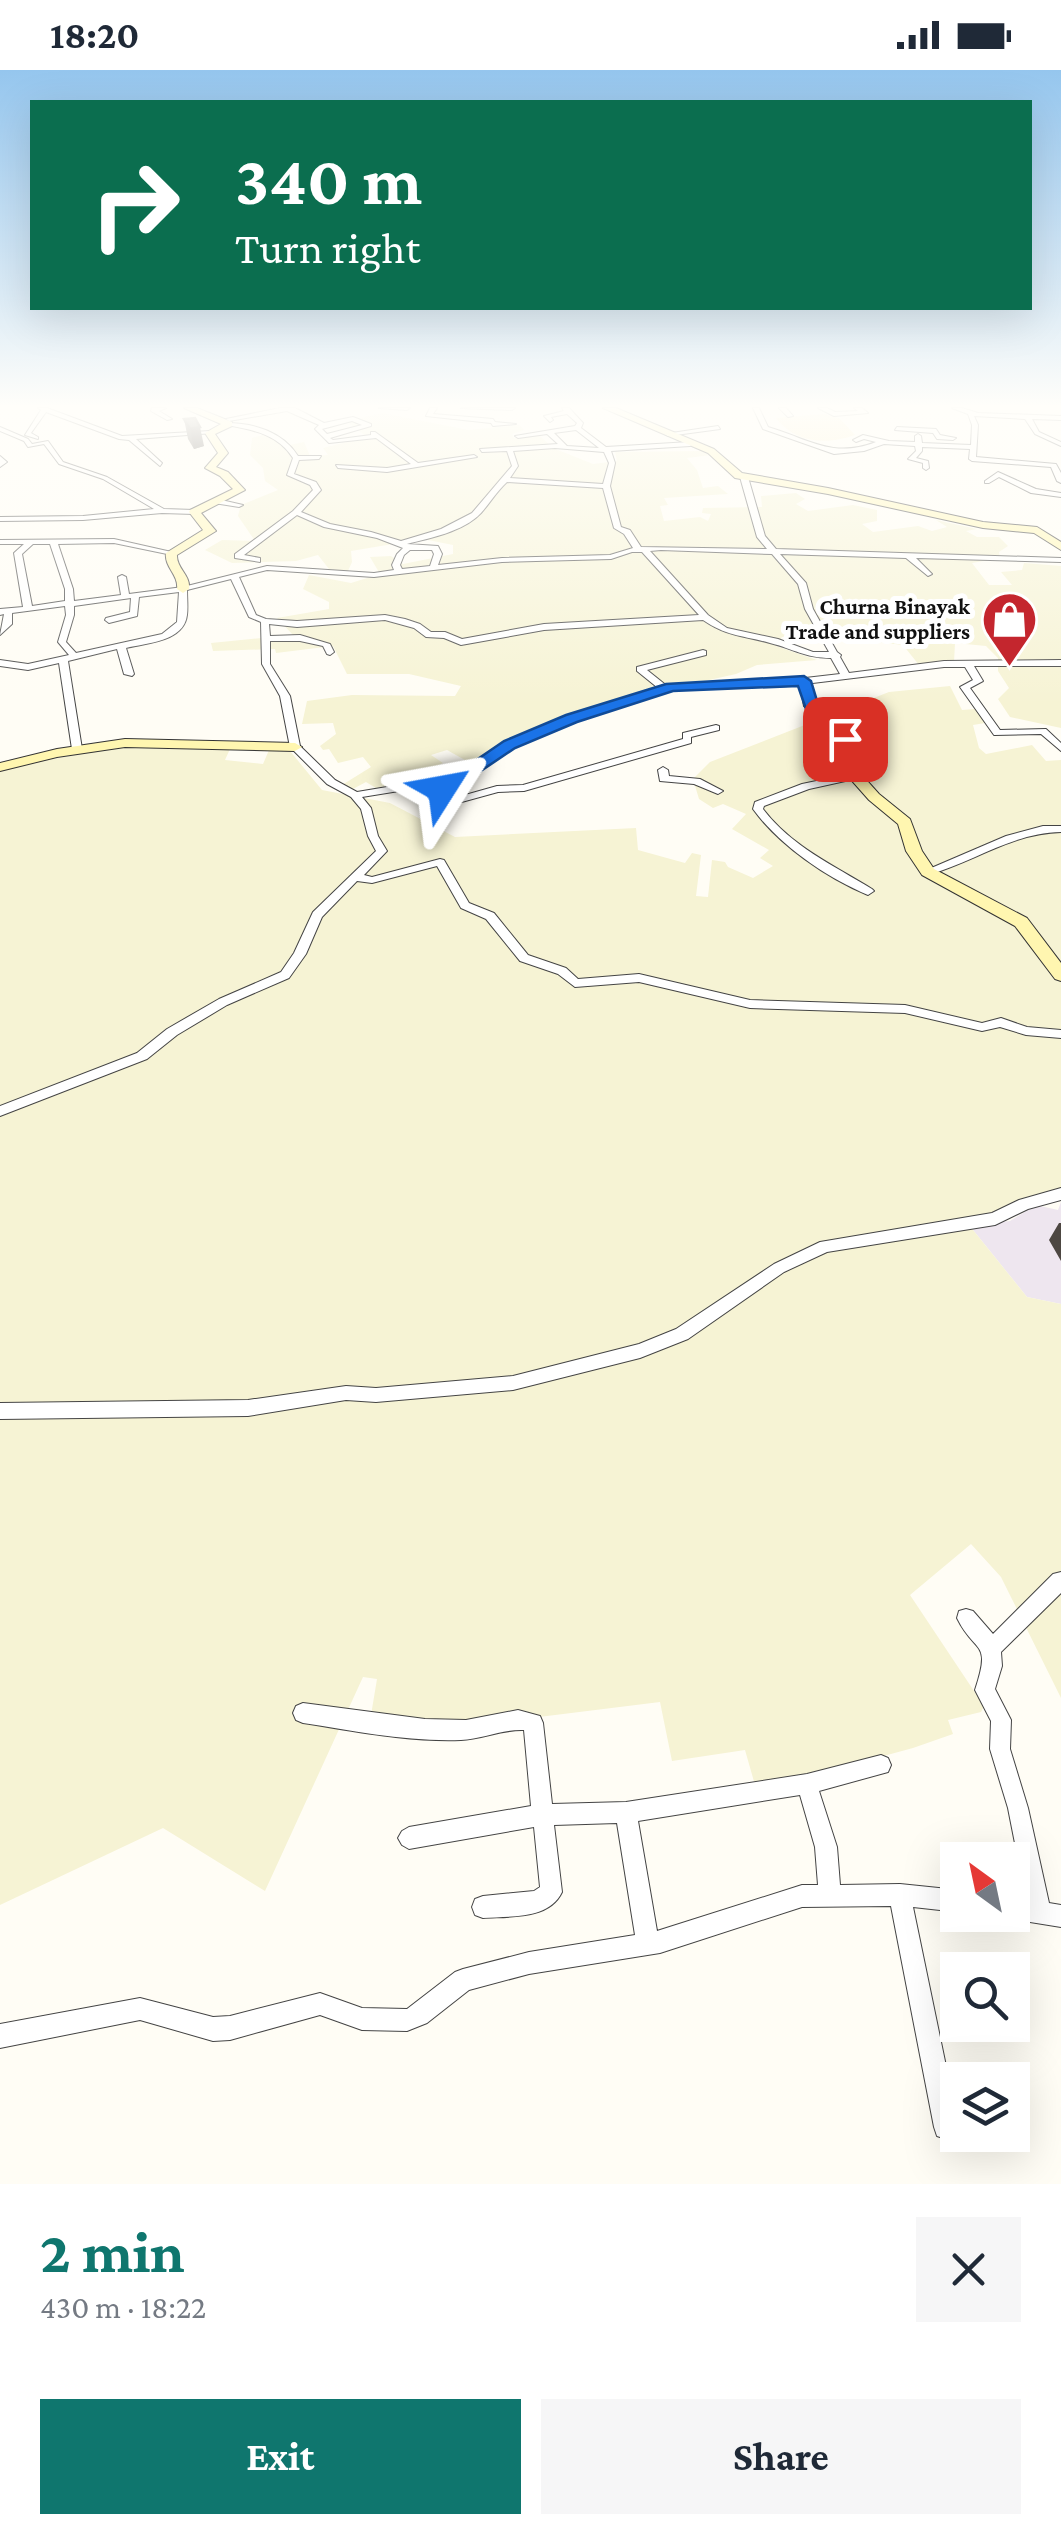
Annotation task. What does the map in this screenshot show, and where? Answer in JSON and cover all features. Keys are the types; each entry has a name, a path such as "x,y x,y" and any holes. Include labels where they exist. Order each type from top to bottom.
{"street":[{"path":"151,507 203,523"},
{"path":"0,518 194,512 206,507"},
{"path":"257,560 238,556 303,507"},
{"path":"399,572 396,566 404,546 448,530 479,507"},
{"path":"612,507 618,528 627,532 704,617 738,636 768,639 812,655 837,655"},
{"path":"753,507 761,536 802,583 809,609 846,676"},
{"path":"902,507 983,525 1037,530 1061,547"},
{"path":"0,542 114,540 172,553 210,533 194,512"},
{"path":"296,513 314,515 332,527 377,532 389,543 435,548 438,554 433,569"},
{"path":"52,517 43,541 70,604 62,642 69,658 77,749"},
{"path":"28,609 18,552 43,541"},
{"path":"0,632 8,624 4,612 183,589 267,568 358,575 502,560 612,557 641,550 1061,560"},
{"path":"0,663 28,667 179,630 186,620 184,582 171,560 172,553"},
{"path":"907,554 928,574"},
{"path":"234,576 254,616 265,622 301,624 357,616 392,619 422,628 429,635 445,635 461,642 551,627 704,617"},
{"path":"109,620 134,614 122,577"},
{"path":"0,1111 142,1056 172,1032 223,1002 285,974 300,954 317,916 382,852 366,808 355,795 331,782 295,747 285,696 266,664 265,622"},
{"path":"266,639 313,641 326,644 330,652"},
{"path":"121,647 129,674"},
{"path":"665,689 640,668 703,653"},
{"path":"355,795 399,788 435,792 509,745 572,719 665,689 804,681 967,663 1061,663"},
{"path":"967,663 978,681 965,687 997,733 1043,731 1061,748"},
{"path":"804,681 811,706 845,737 835,752 905,822 914,851 928,872 1021,922 1061,975"},
{"path":"435,795 458,800 524,788 688,741 686,735 716,728"},
{"path":"0,767 77,749 137,743 295,747"},
{"path":"663,770 664,778 696,780 718,791"},
{"path":"855,776 788,792 759,804 758,809 770,827 786,840 868,892"},
{"path":"928,872 963,862 1026,831 1061,828"},
{"path":"358,878 372,880 440,862 465,905 490,916 524,958 562,971 575,984 639,978 750,1004 906,1009 982,1027 1001,1022 1026,1031 1061,1034"},
{"path":"0,1412 248,1408 346,1393 376,1395 514,1383 640,1350 682,1334 779,1268 825,1246 994,1218 1061,1194"},
{"path":"993,1647 1060,1582"},
{"path":"966,1618 993,1647 996,1661 985,1690 1001,1720 1000,1749 1051,1914"},
{"path":"303,1713 435,1730 470,1730 529,1720 537,1731 540,1816 551,1892 538,1902 483,1907"},
{"path":"408,1838 540,1816 626,1812 807,1784 881,1765"},
{"path":"807,1784 826,1847 830,1894"},
{"path":"626,1812 648,1944"},
{"path":"0,2036 140,2009 213,2029 320,2004 362,2019 407,2020 463,1980 529,1963 648,1944 712,1928 802,1896 940,1899"},
{"path":"900,1896 940,2097"}],"shaded area":[{"path":"241,507 660,507 664,521 700,517 708,521 711,514 702,513 703,508 801,507 808,511 861,507 877,510 877,521 862,524 873,532 947,527 936,520 977,529 966,531 977,537 999,537 1008,546 999,552 1000,558 972,563 989,585 1012,585 1001,572 1022,570 1024,563 1061,566 1061,728 1010,717 998,699 1009,688 998,671 998,658 986,646 955,643 954,662 919,665 903,645 811,634 782,637 776,646 817,660 757,665 736,674 598,705 510,741 472,764 447,750 431,755 443,763 406,782 376,788 366,782 351,790 342,785 371,767 363,757 338,763 329,749 323,750 320,746 336,734 333,723 302,724 307,701 352,695 455,696 461,686 409,674 347,674 333,646 276,653 275,649 213,651 211,643 293,635 277,618 329,609 329,602 303,589 309,575 351,583 380,574 370,557 391,556 403,564 453,554 453,545 423,539 351,551 347,573 329,569 318,555 296,561 232,563 205,550 222,540 255,541 238,516"},
{"path":"950,686 962,710 975,709 985,723 973,725 979,748 986,754 1032,745 1046,761 1061,760 1061,1190 969,1225 1027,1297 1061,1304 1061,1698 1001,1577 971,1544 910,1595 984,1706 981,1712 948,1720 953,1734 810,1776 755,1785 745,1750 672,1761 660,1702 539,1717 525,1711 463,1725 371,1715 377,1679 363,1677 265,1891 163,1828 0,1905 0,769 122,746 230,749 225,760 263,764 269,750 290,751 322,790 390,803 455,837 636,828 638,850 685,863 692,853 701,855 696,896 708,897 712,860 725,862 753,878 773,866 760,858 769,850 732,829 746,814 723,804 713,808 699,799 693,779 710,762 889,692"},
{"path":"1061,1202 1061,1304 1027,1297 969,1225 1010,1221 1036,1205 1058,1210"}],"place":[{"name":"Churna Binayak Trade and suppliers","path":"1009,668"}],"route":[{"path":"442,789 509,745 572,719 672,687 804,681 811,706 845,739"}]}
